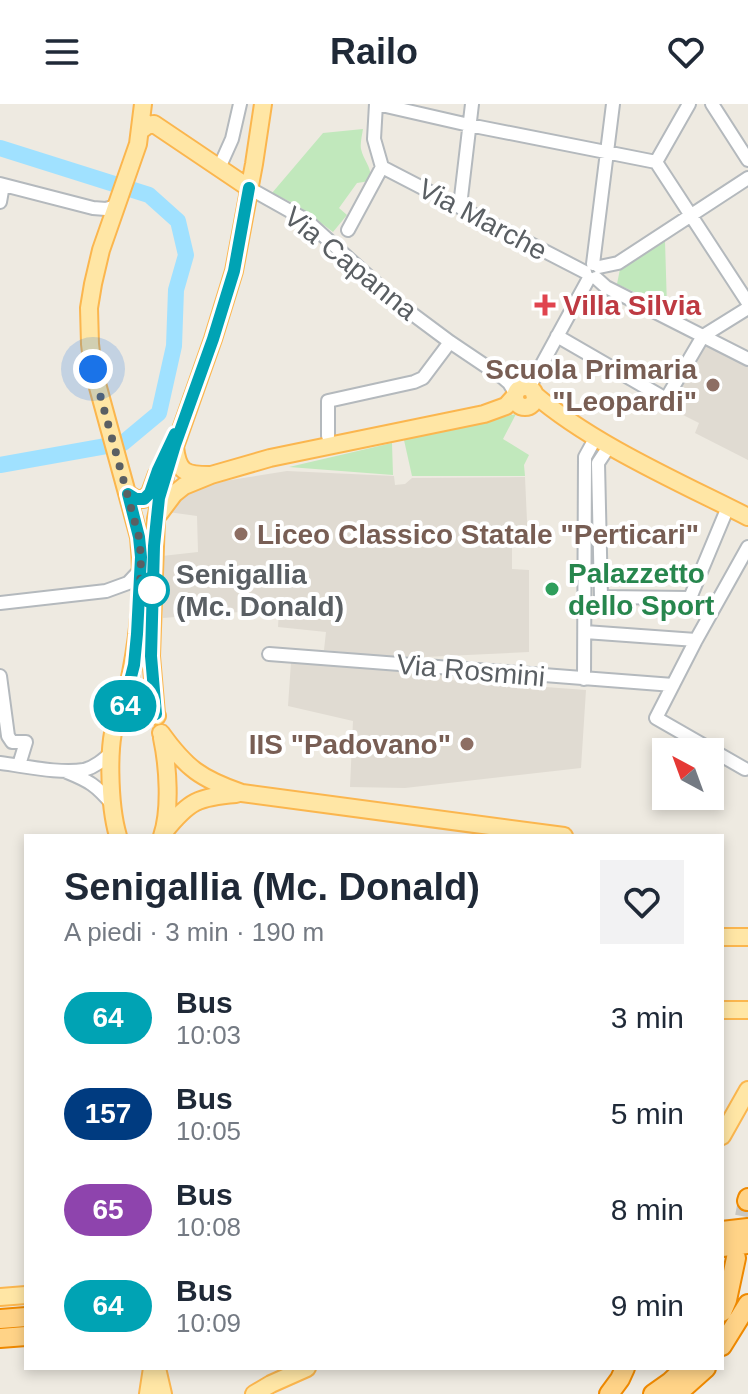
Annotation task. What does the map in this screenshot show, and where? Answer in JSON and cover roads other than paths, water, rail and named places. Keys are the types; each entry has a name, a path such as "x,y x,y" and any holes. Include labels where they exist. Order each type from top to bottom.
{"highway":[{"path":"724,1231 748,1228"},
{"path":"724,1307 735,1250"},
{"path":"724,1343 748,1304"},
{"path":"0,1319 24,1317"},
{"path":"0,1338 24,1336"},
{"path":"609,1394 624,1370"},
{"path":"653,1394 683,1370"},
{"path":"677,1394 704,1370"}],"main road":[{"path":"118,834 112,804 111,753 117,720 134,665 141,569 139,537 93,369 89,308 108,227 135,155 143,104"},
{"path":"163,834 166,765 156,714 151,656 156,519 175,445 234,271 263,104"},
{"path":"140,131 154,124 249,188"},
{"path":"156,519 174,494 184,486 211,475 270,458 501,413 524,397 554,409 603,441 748,517"},
{"path":"127,490 136,499 144,499 150,493 186,411"},
{"path":"175,445 177,462 183,470 193,475 211,475"},
{"path":"123,708 128,703 141,701 156,714"},
{"path":"161,733 196,773 242,793"},
{"path":"164,834 183,810 199,799 242,793 549,834"},
{"path":"724,937 748,937"},
{"path":"724,1010 747,1011"},
{"path":"724,1132 748,1090"},
{"path":"0,1297 24,1295"},
{"path":"148,1394 154,1370"},
{"path":"156,1370 163,1394"},
{"path":"254,1394 302,1370"}],"street":[{"path":"219,168 232,139 240,104"},
{"path":"348,230 382,167 374,139 377,104 656,162 748,305 703,336 666,399 557,336"},
{"path":"460,206 472,104"},
{"path":"524,397 592,272 613,104"},
{"path":"656,162 689,104"},
{"path":"712,104 748,160"},
{"name":"Via Marche","path":"382,167 592,272 606,287 748,359"},
{"path":"592,272 618,263 748,178"},
{"path":"0,202 1,184 93,208 116,206"},
{"name":"Via Capanna","path":"249,188 306,220 391,297 502,377 524,397"},
{"path":"93,208 108,227"},
{"path":"328,436 328,401 423,378 450,342"},
{"path":"584,679 585,457 603,441"},
{"path":"603,441 598,463 601,597 690,598 728,507"},
{"path":"745,769 656,718 748,547"},
{"path":"0,603 106,591 128,583 141,569"},
{"path":"106,591 129,597 139,607"},
{"path":"585,632 696,640"},
{"name":"Via Rosmini","path":"269,654 673,685"},
{"path":"0,676 8,736 12,742 26,742 19,765"},
{"path":"0,763 64,771 85,769 100,763 111,753"},
{"path":"64,771 99,788 112,804"}],"waterway":[{"path":"0,148 149,195 178,221 186,255 176,290 174,346 159,413 123,443 0,465"}],"tunnel":[{"path":"739,1243 747,1201"}],"place":[{"name":"Villa Silvia","path":"545,305"},
{"name":"Scuola Primaria \"Leopardi\"","path":"713,385"},
{"name":"Liceo Classico Statale \"Perticari\"","path":"241,534"},
{"name":"Palazzetto dello Sport","path":"552,589"},
{"name":"Senigallia (Mc. Donald)","path":"152,590"},
{"name":"IIS \"Padovano\"","path":"467,744"}]}
